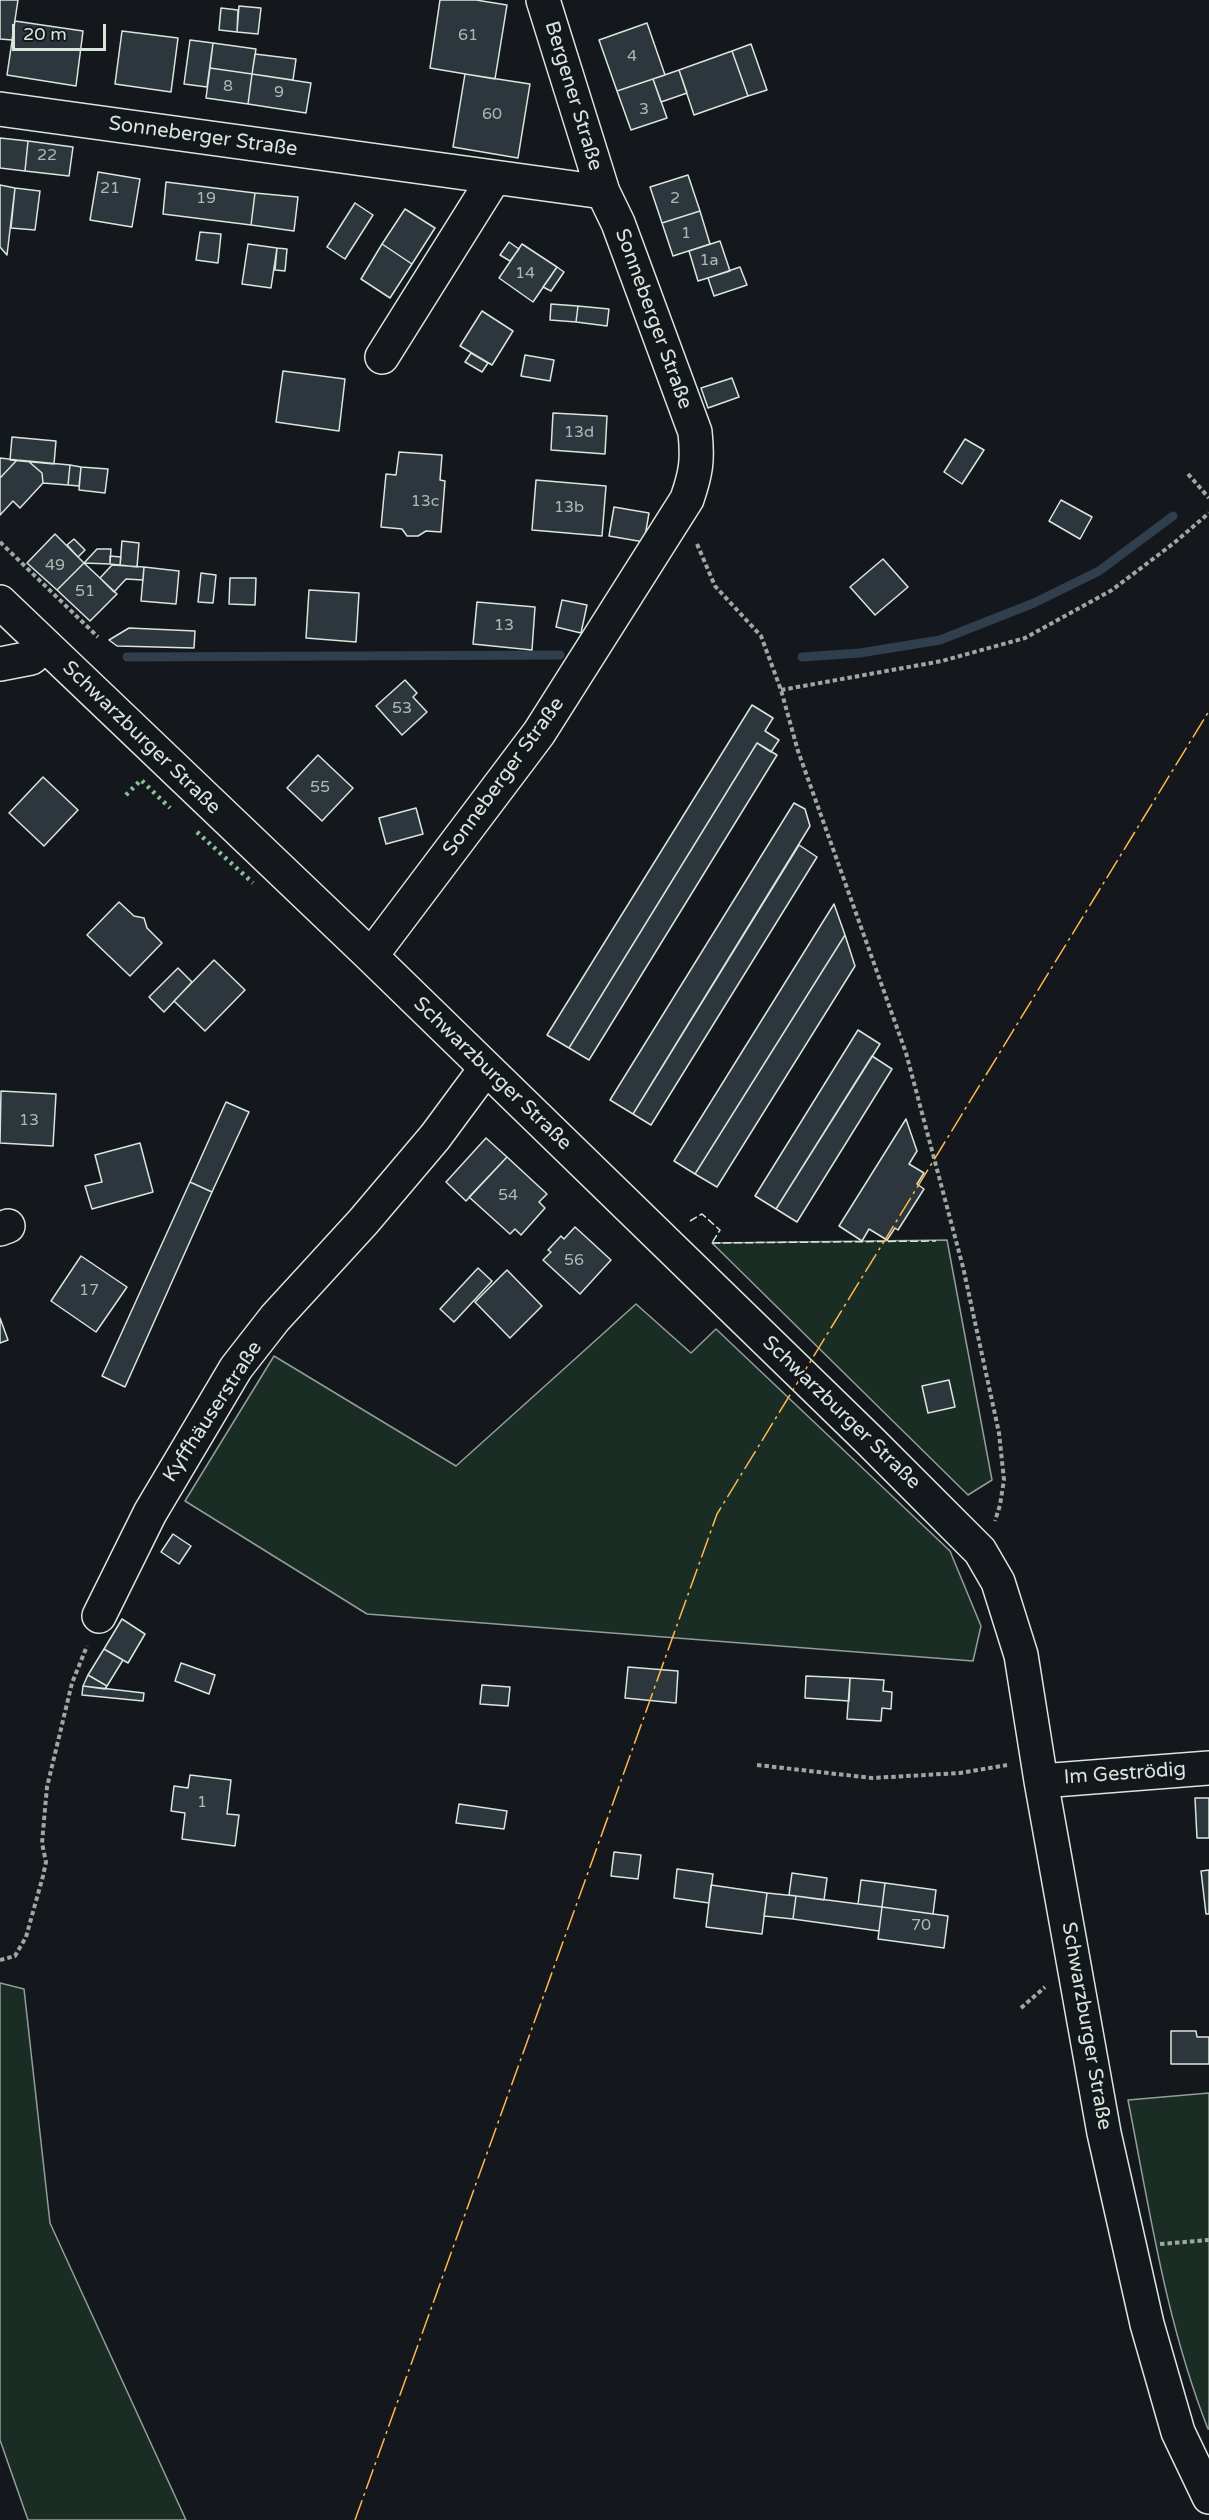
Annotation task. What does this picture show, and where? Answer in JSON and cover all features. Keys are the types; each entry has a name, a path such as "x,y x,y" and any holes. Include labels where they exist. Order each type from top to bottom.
{"street":[{"name":"Bergener Straße","path":"543,0 603,192"},
{"name":"Sonneberger Straße","path":"0,109 603,192 618,223 695,432 698,454 696,473 687,499 539,733 372,956"},
{"path":"382,357 494,178"},
{"name":"Schwarzburger Straße","path":"0,602 372,956 980,1551 998,1582 1021,1655 1104,2133 1147,2324 1178,2432 1209,2497"},
{"path":"0,664 31,658 45,646"},
{"name":"Kyffhäuserstraße","path":"99,1616 150,1513 236,1368 275,1318 363,1222 435,1137 486,1068"},
{"name":"Im Geströdig","path":"1040,1771 1209,1768"}],"path":[{"path":"1188,474 1209,498"},
{"path":"781,690 942,661 1025,638 1112,590 1209,513"},
{"path":"674,518 697,544 715,586 761,636 781,690 798,751 906,1053 963,1267 999,1433 1004,1480 1000,1505 980,1551"},
{"path":"0,542 98,637"},
{"path":"0,1960 15,1956 26,1937 46,1862 42,1843 46,1787 56,1743 72,1683 99,1616"},
{"path":"758,1766 872,1778 1040,1771"},
{"path":"1131,2252 1158,2244 1209,2240"}],"green space":[{"path":"947,1240 992,1480 968,1495 712,1243"},
{"path":"636,1304 691,1353 716,1329 950,1551 981,1626 973,1661 367,1614 185,1501 274,1356 456,1466"},
{"path":"0,1983 24,1989 50,2223 186,2520 28,2520 0,2440"},
{"path":"1209,2093 1208,2429 1193,2389 1160,2266 1128,2100"}],"building":[{"path":"0,0 18,0 12,40 0,39"},
{"path":"440,0 476,0 507,5 495,79 430,68"},
{"path":"239,6 261,8 258,34 237,32"},
{"path":"221,8 238,10 237,32 219,30"},
{"path":"15,21 83,31 76,86 7,75"},
{"path":"647,23 665,75 617,91 599,40"},
{"path":"122,31 178,38 171,92 115,84"},
{"path":"190,40 213,43 207,87 184,84"},
{"path":"213,43 256,49 252,74 210,68"},
{"path":"751,44 767,90 748,96 732,51"},
{"path":"732,51 748,96 694,115 679,70"},
{"path":"255,54 296,59 293,80 252,74"},
{"path":"210,68 252,74 248,104 206,98"},
{"path":"679,70 687,93 661,102 653,79"},
{"path":"252,74 311,83 306,113 248,104"},
{"path":"465,74 530,84 518,158 453,147"},
{"path":"653,79 667,118 631,130 617,91"},
{"path":"0,138 28,141 25,171 0,168"},
{"path":"28,141 73,147 69,176 25,171"},
{"path":"98,172 140,179 132,227 90,220"},
{"path":"688,175 700,211 662,223 650,187"},
{"path":"166,182 255,193 251,225 163,214"},
{"path":"0,185 15,188 7,255 0,247"},
{"path":"15,188 40,191 35,230 11,228"},
{"path":"255,193 298,197 294,231 251,225"},
{"path":"355,203 373,215 345,259 327,247"},
{"path":"405,209 435,228 412,264 382,244"},
{"path":"700,211 710,244 673,256 662,223"},
{"path":"200,232 221,234 218,263 196,260"},
{"path":"720,241 730,271 698,281 689,251"},
{"path":"509,242 519,249 510,261 500,255"},
{"path":"248,244 277,248 271,288 242,284"},
{"path":"382,244 412,264 390,298 361,279"},
{"path":"522,244 557,267 533,302 499,278"},
{"path":"277,248 287,249 285,271 275,270"},
{"path":"557,267 564,272 551,291 543,287"},
{"path":"740,267 747,285 714,296 708,278"},
{"path":"551,304 578,306 576,322 550,320"},
{"path":"578,306 609,309 607,326 576,322"},
{"path":"482,311 513,331 492,365 460,346"},
{"path":"471,353 488,363 482,372 465,362"},
{"path":"525,355 554,360 550,381 521,376"},
{"path":"283,371 345,379 339,431 276,422"},
{"path":"732,378 739,397 708,408 701,388"},
{"path":"553,413 607,416 605,454 551,450"},
{"path":"12,437 56,441 54,464 10,460"},
{"path":"965,439 984,450 962,484 944,472"},
{"path":"399,452 442,455 440,480 445,481 441,532 426,531 418,536 407,536 402,529 381,527 386,474 396,475"},
{"path":"0,458 17,460 0,478"},
{"path":"17,460 28,461 42,473 43,483 20,508 13,501 0,515 0,478"},
{"path":"28,461 70,465 68,485 43,483 42,473"},
{"path":"70,465 81,467 79,486 68,485"},
{"path":"81,467 108,469 105,493 79,490"},
{"path":"536,480 606,486 602,536 532,530"},
{"path":"1061,500 1092,517 1080,539 1049,521"},
{"path":"614,507 649,513 644,542 609,536"},
{"path":"55,534 84,563 57,590 27,563"},
{"path":"74,539 85,550 78,557 67,545"},
{"path":"122,541 139,543 137,567 120,565"},
{"path":"97,549 111,549 110,564 84,563"},
{"path":"110,556 121,557 120,565 110,564"},
{"path":"883,559 908,587 875,615 850,587"},
{"path":"84,563 117,594 90,621 57,590"},
{"path":"112,565 144,567 143,580 126,579 114,592 100,578"},
{"path":"144,567 179,571 176,604 141,601"},
{"path":"201,573 216,575 213,603 198,602"},
{"path":"230,578 256,578 255,605 229,604"},
{"path":"309,590 359,593 356,642 306,638"},
{"path":"562,600 587,605 581,633 556,627"},
{"path":"477,602 535,607 532,650 473,644"},
{"path":"129,628 195,631 194,648 117,646 109,640"},
{"path":"405,680 417,693 413,697 427,712 402,735 376,706"},
{"path":"752,705 773,718 765,731 779,740 771,752 757,743 569,1048 547,1035"},
{"path":"757,743 777,755 589,1060 569,1048"},
{"path":"318,755 353,788 322,821 287,788"},
{"path":"43,777 78,810 44,846 9,813"},
{"path":"794,803 805,809 810,826 633,1114 610,1100"},
{"path":"416,808 423,834 386,844 379,818"},
{"path":"799,845 817,857 651,1125 633,1114"},
{"path":"119,902 134,916 144,918 147,928 162,943 130,976 87,935"},
{"path":"834,904 845,935 695,1174 674,1161"},
{"path":"845,935 855,966 717,1187 695,1174"},
{"path":"214,960 245,990 205,1031 174,1001"},
{"path":"178,968 192,982 164,1012 149,997"},
{"path":"858,1030 880,1044 776,1209 755,1196"},
{"path":"872,1056 892,1069 797,1222 776,1209"},
{"path":"1,1091 56,1094 53,1146 0,1143"},
{"path":"226,1102 249,1112 212,1192 190,1182"},
{"path":"906,1119 917,1151 909,1164 924,1173 917,1184 924,1189 898,1230 895,1228 887,1240 869,1229 862,1241 839,1226"},
{"path":"486,1138 507,1157 466,1201 446,1182"},
{"path":"140,1143 153,1192 92,1209 85,1186 102,1182 95,1155"},
{"path":"507,1157 547,1194 539,1202 545,1208 521,1235 515,1229 510,1234 469,1197"},
{"path":"190,1182 212,1192 125,1387 102,1376"},
{"path":"575,1227 611,1260 580,1294 543,1260 551,1252 548,1250 561,1236 564,1239"},
{"path":"81,1256 127,1287 96,1332 51,1301"},
{"path":"478,1268 492,1281 454,1322 440,1309"},
{"path":"507,1270 542,1306 510,1338 475,1302"},
{"path":"0,1318 8,1340 0,1343"},
{"path":"949,1380 955,1407 928,1413 922,1386"},
{"path":"173,1534 191,1546 179,1564 161,1552"},
{"path":"122,1619 145,1634 128,1663 104,1649"},
{"path":"104,1649 123,1660 107,1686 88,1675"},
{"path":"181,1663 215,1675 209,1694 175,1681"},
{"path":"628,1667 678,1671 676,1703 625,1698"},
{"path":"88,1675 107,1686 105,1689 83,1686"},
{"path":"806,1676 850,1678 849,1701 805,1698"},
{"path":"850,1678 884,1680 883,1691 892,1692 891,1709 882,1708 881,1721 847,1719"},
{"path":"482,1685 510,1687 508,1706 480,1704"},
{"path":"83,1686 144,1693 143,1701 82,1695"},
{"path":"190,1775 231,1780 227,1814 239,1815 235,1846 182,1839 185,1813 171,1811 174,1786 188,1788"},
{"path":"1195,1798 1209,1798 1209,1838 1197,1838"},
{"path":"459,1804 507,1811 504,1829 456,1823"},
{"path":"614,1852 641,1855 638,1879 611,1876"},
{"path":"677,1869 713,1874 709,1903 674,1898"},
{"path":"1209,1870 1209,1914 1206,1914 1201,1871"},
{"path":"792,1873 827,1878 824,1900 789,1895"},
{"path":"861,1880 885,1883 882,1907 858,1904"},
{"path":"885,1883 936,1890 933,1914 882,1907"},
{"path":"711,1885 767,1893 762,1934 706,1927"},
{"path":"767,1893 796,1896 793,1919 764,1916"},
{"path":"796,1896 882,1907 879,1931 793,1919"},
{"path":"882,1907 948,1916 944,1948 878,1939"},
{"path":"1171,2031 1196,2031 1197,2037 1209,2037 1209,2064 1171,2064"}],"waterway":[{"path":"802,657 860,653 940,640 1034,603 1099,571 1173,516"},
{"path":"127,657 560,655"}],"hedge":[{"path":"126,795 141,780 170,808"},
{"path":"197,832 253,883"}],"fence":[{"path":"690,1221 702,1214 720,1230 712,1243"},
{"path":"712,1243 936,1241"}],"power":[{"path":"355,2520 717,1514 1209,711"}]}
